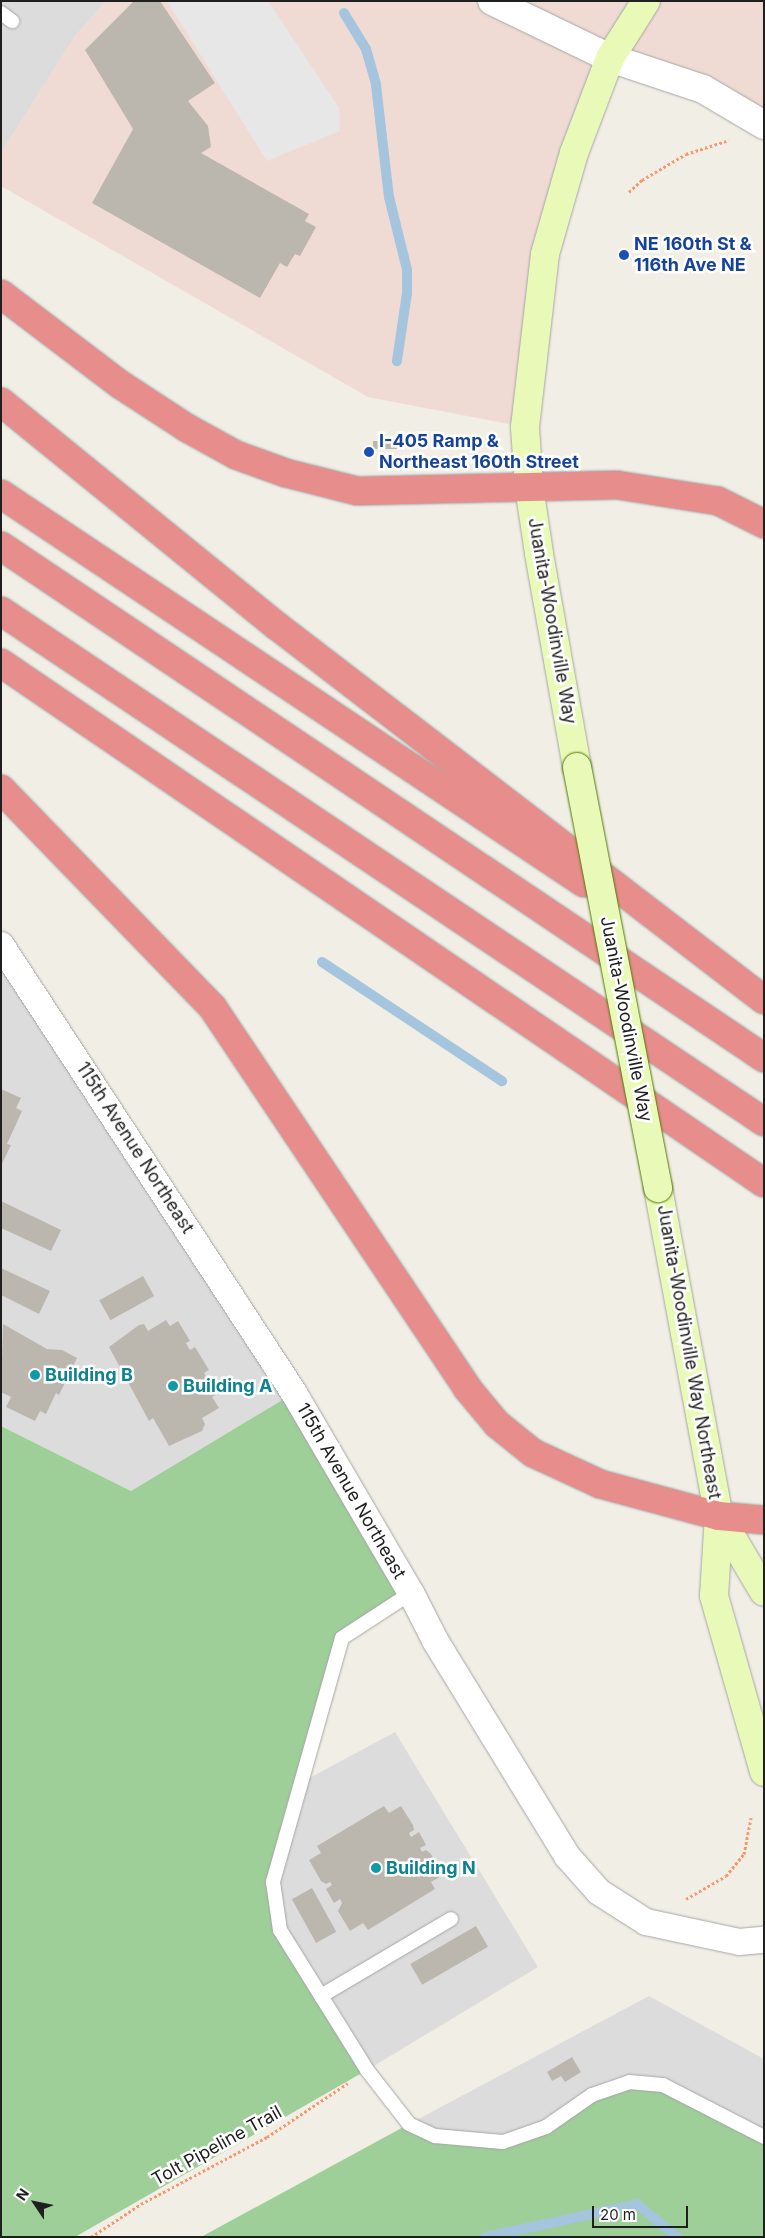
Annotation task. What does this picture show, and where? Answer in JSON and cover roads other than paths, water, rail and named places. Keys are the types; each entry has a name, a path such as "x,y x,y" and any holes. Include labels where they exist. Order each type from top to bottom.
{"highway":[{"path":"1,294 121,386 236,455 278,470 357,491 617,484 718,501 764,524"},
{"path":"1,402 277,626 764,1002"},
{"path":"1,494 764,1002"},
{"path":"1,546 764,1058"},
{"path":"1,611 764,1122"},
{"path":"1,664 764,1183"},
{"path":"1,789 213,1008 467,1388 497,1424 533,1453 600,1484 719,1516 764,1520"}],"main road":[{"name":"Juanita-Woodinville Way","path":"646,1 610,58 574,153 546,254 525,427 529,487 577,767 658,1188"},
{"name":"Juanita-Woodinville Way Northeast","path":"658,1188 719,1516 714,1596 764,1772"},
{"name":"Juanita-Woodinville Way Northeast","path":"719,1516 764,1592"}],"street":[{"path":"492,1 610,58 703,89 764,125"},
{"name":"115th Avenue Northeast","path":"1,945 294,1393 411,1593 436,1642 567,1856 599,1892 646,1922 739,1942 764,1940"}],"lane":[{"path":"411,1593 342,1638 273,1882 280,1930 367,2070 409,2124 435,2136 503,2142 546,2127 592,2096 629,2082 664,2085 764,2137"},
{"path":"321,1996 451,1919"}],"waterway":[{"path":"344,13 366,49 376,85 389,197 407,270 407,293 397,361"},
{"path":"322,962 502,1081"},
{"path":"485,2237 637,2204 677,2237"}],"place":[{"name":"NE 160th St & 116th Ave NE","path":"624,255"},
{"name":"I-405 Ramp & Northeast 160th Street","path":"369,452"},
{"name":"Building B","path":"35,1375"},
{"name":"Building A","path":"173,1386"},
{"name":"Building N","path":"376,1868"}]}
